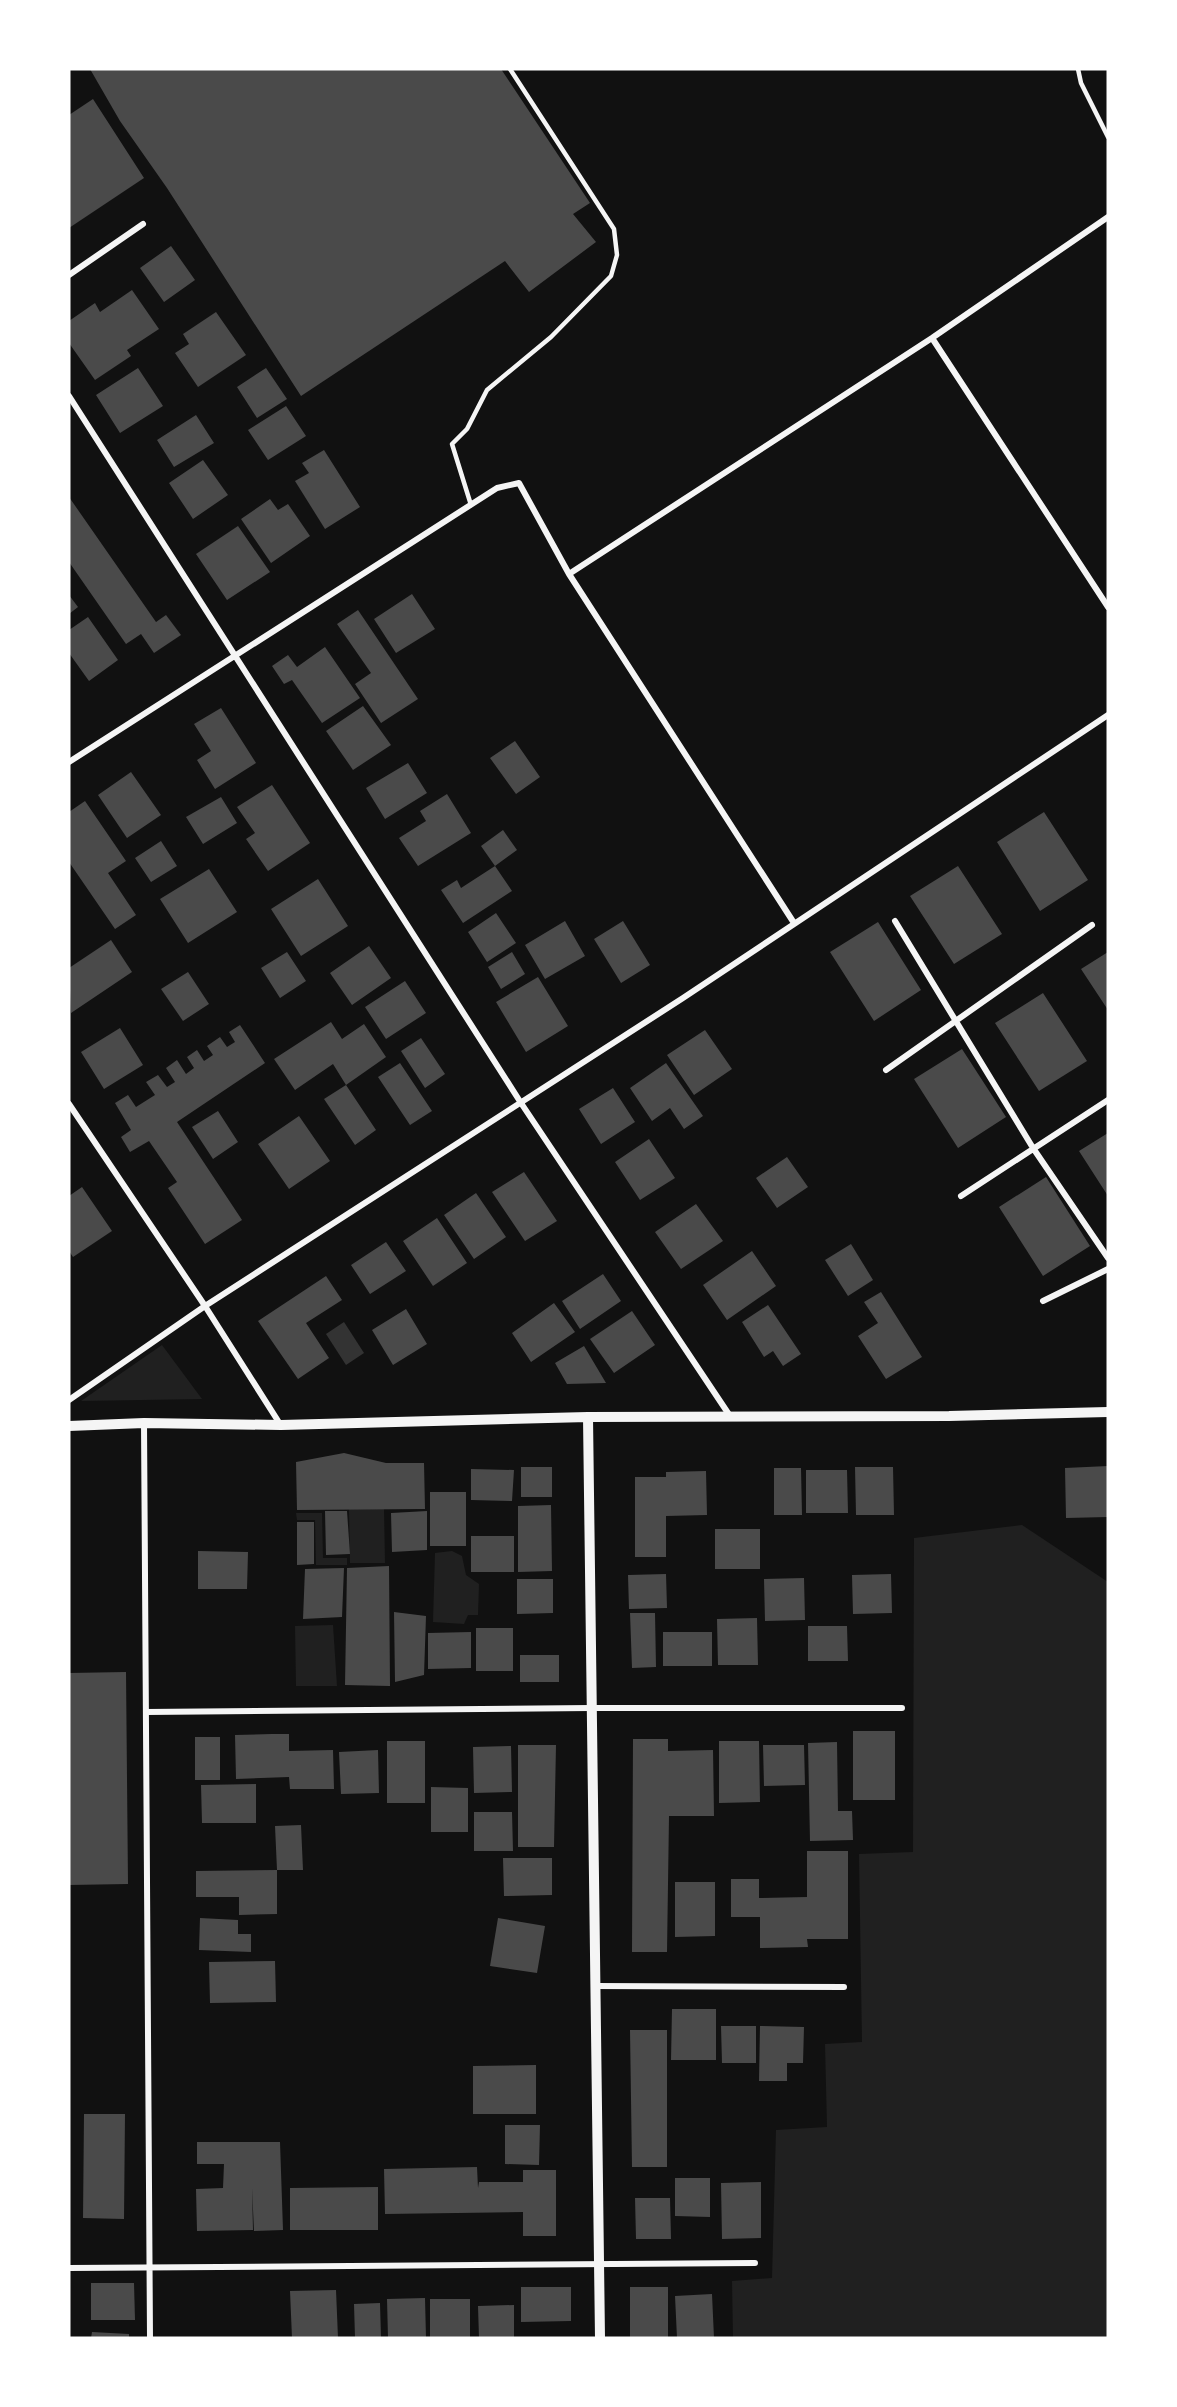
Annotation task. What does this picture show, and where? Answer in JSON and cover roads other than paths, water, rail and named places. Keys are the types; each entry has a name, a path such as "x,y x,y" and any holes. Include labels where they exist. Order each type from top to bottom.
{"street":[{"path":"569,574 932,338 1108,217"},
{"path":"69,275 143,224"},
{"path":"932,338 1108,608"},
{"path":"69,396 521,1102 730,1417"},
{"path":"69,762 497,488 519,483 569,574 794,923"},
{"path":"69,1400 205,1306 521,1102 1108,715"},
{"path":"895,921 1033,1148 1108,1258"},
{"path":"886,1070 1092,925"},
{"path":"961,1196 1108,1100"},
{"path":"69,1104 205,1306 280,1425"},
{"path":"1043,1301 1108,1269"},
{"path":"69,1426 144,1423 280,1425 588,1417 1108,1412"},
{"path":"588,1417 600,2338"},
{"path":"144,1423 150,2338"},
{"path":"146,1712 902,1708"},
{"path":"595,1986 844,1987"},
{"path":"69,2268 755,2263"}],"lane":[{"path":"471,505 452,444 467,429 487,390 551,337 611,276 617,255 614,229 510,69"},
{"path":"1078,69 1081,83 1108,137"}]}
